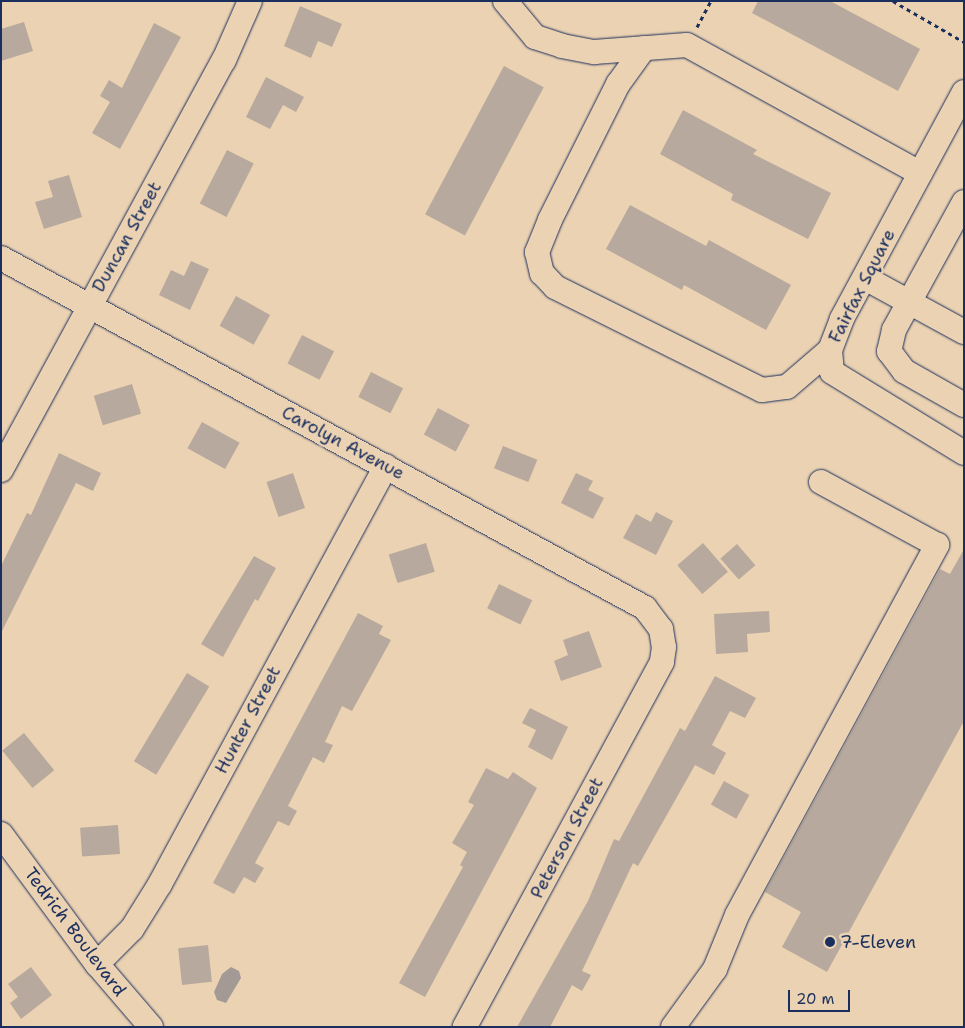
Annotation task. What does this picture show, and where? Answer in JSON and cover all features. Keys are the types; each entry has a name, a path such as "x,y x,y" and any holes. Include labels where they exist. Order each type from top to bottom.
{"street":[{"name":"Duncan Street","path":"1,470 224,60 250,1"},
{"path":"504,1 534,37 594,52 687,45 920,173"},
{"path":"644,48 618,84 550,220 537,252 542,273 555,287 762,390 787,387 830,350"},
{"name":"Fairfax Square","path":"964,92 842,319 830,350 832,372 964,453"},
{"path":"964,202 894,330 890,351 895,362 904,371 964,405"},
{"name":"Carolyn Avenue","path":"1,258 645,608 661,629 664,647"},
{"path":"865,278 964,332"},
{"name":"Hunter Street","path":"97,964 132,929 160,884 386,466"},
{"path":"673,1027 715,969 737,915 937,545 821,482"},
{"name":"Peterson Street","path":"465,1027 662,662 664,647"},
{"name":"Tedrich Boulevard","path":"1,834 97,964 151,1027"}],"path":[{"path":"687,45 712,1"},
{"path":"893,1 964,42"}],"shaded area":[{"path":"231,967 239,971 241,978 226,1003 217,1000 214,992 222,974"}],"building":[{"path":"758,1 830,1 920,49 898,91 752,13"},
{"path":"300,6 342,24 332,47 318,41 311,58 284,46"},
{"path":"24,22 33,51 1,61 1,29"},
{"path":"154,23 181,37 120,149 92,133 110,102 100,96 109,80 122,88"},
{"path":"504,66 544,87 465,235 425,214"},
{"path":"266,77 304,97 296,112 283,105 270,129 246,117"},
{"path":"683,110 757,150 753,154 831,193 808,239 731,200 733,194 660,154"},
{"path":"227,150 254,164 226,217 200,203"},
{"path":"69,175 82,217 44,229 35,202 53,197 48,181"},
{"path":"630,205 706,246 709,240 791,285 766,330 684,285 682,290 606,249"},
{"path":"191,261 209,269 190,310 159,295 171,270 184,276"},
{"path":"236,296 270,315 254,345 220,326"},
{"path":"302,335 334,351 320,380 287,364"},
{"path":"371,372 403,388 390,413 358,397"},
{"path":"132,384 141,414 103,425 94,396"},
{"path":"438,408 470,425 456,451 424,434"},
{"path":"202,422 240,443 225,469 187,448"},
{"path":"503,446 537,460 528,482 494,468"},
{"path":"59,453 101,473 93,491 76,483 1,633 1,566 27,513 31,515"},
{"path":"293,473 305,508 279,517 267,482"},
{"path":"576,473 593,481 588,490 604,498 593,519 561,503"},
{"path":"656,512 673,521 656,555 623,538 636,514 651,522"},
{"path":"426,543 435,572 397,583 389,554"},
{"path":"703,543 728,572 702,594 677,565"},
{"path":"737,544 755,565 739,580 720,558"},
{"path":"964,549 964,721 827,972 782,947 801,912 765,892 940,569 950,574"},
{"path":"254,556 276,568 258,601 255,599 223,657 201,644"},
{"path":"499,584 532,600 520,624 487,608"},
{"path":"769,611 770,632 747,634 748,652 716,654 714,614"},
{"path":"358,613 383,626 379,634 391,640 352,711 342,706 325,742 333,745 324,763 313,757 288,806 297,811 289,826 278,821 255,863 264,868 255,883 244,877 234,894 213,883"},
{"path":"589,631 602,667 561,681 554,661 568,655 563,640"},
{"path":"187,673 209,686 156,775 134,761"},
{"path":"715,676 756,698 745,718 730,711 712,745 726,753 714,775 695,765 638,866 633,863 582,971 591,975 582,991 572,985 550,1027 517,1027 588,901 614,839 619,841 680,728 685,731"},
{"path":"530,708 568,727 552,760 528,747 536,730 522,723"},
{"path":"24,733 54,770 32,788 2,751"},
{"path":"486,768 508,779 513,772 537,788 425,997 399,983 463,867 460,865 467,852 452,843 474,805 468,802"},
{"path":"724,781 749,795 736,819 711,805"},
{"path":"118,825 120,854 82,857 80,828"},
{"path":"208,945 212,982 182,985 178,948"},
{"path":"31,967 52,995 21,1019 10,1003 18,997 8,984"}],"place":[{"name":"7-Eleven","path":"830,942"}]}
